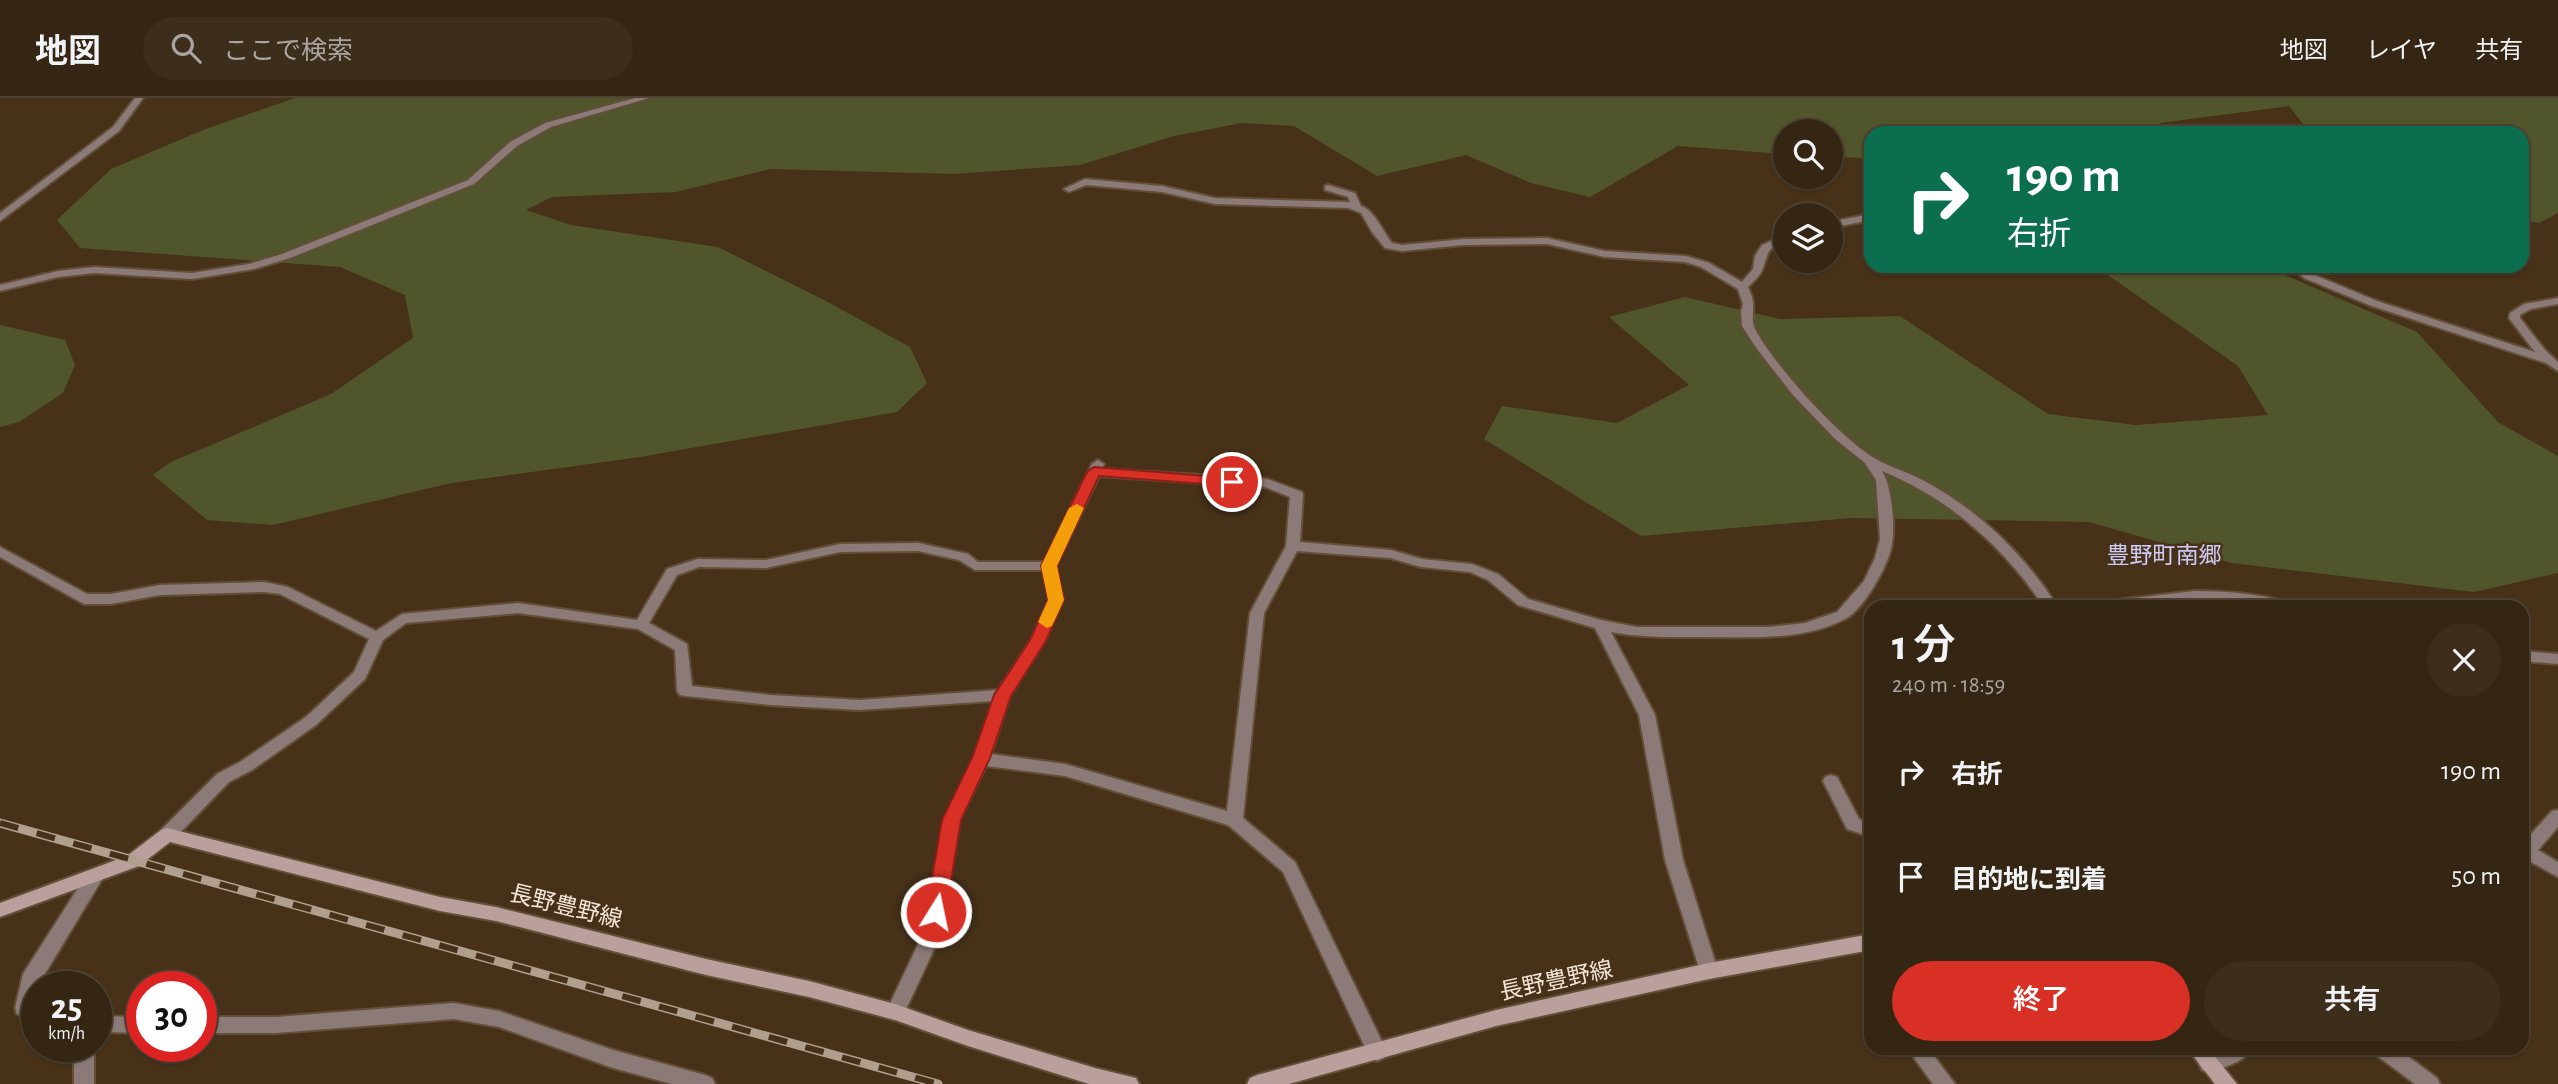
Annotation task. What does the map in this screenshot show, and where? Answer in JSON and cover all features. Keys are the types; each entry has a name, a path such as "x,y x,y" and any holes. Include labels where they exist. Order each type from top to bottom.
{"main road":[{"name":"長野豊野線","path":"167,835 440,904 496,914 895,1012 968,1038 1095,1077 1129,1084"},
{"path":"0,910 133,861 167,835"},
{"name":"長野豊野線","path":"1257,1084 1496,1018 1709,971 1864,946"},
{"path":"2202,1055 2227,1084"}],"street":[{"path":"0,218 116,129 139,98"},
{"path":"0,288 58,274 94,270 192,276 250,267 471,182 487,171 517,141 539,128 645,98"},
{"path":"1069,189 1085,182 1162,189 1214,201 1349,205 1365,211 1389,246 1402,248 1464,242 1547,241 1605,254 1686,259 1705,265 1743,287 1748,304 1748,326 1761,347 1805,401 1838,435 1870,461 1914,481 1964,513 2007,548 2046,600"},
{"path":"1328,188 1352,195 1357,208"},
{"path":"1843,222 1864,218"},
{"path":"1743,287 1758,270 1760,256 1766,247 1773,244"},
{"path":"2304,273 2373,303 2554,365"},
{"path":"2554,365 2520,329 2514,318 2515,313 2528,306 2558,301"},
{"path":"1293,546 1391,554 1421,563 1472,568 1493,577 1523,602 1600,625 1637,632 1768,632 1807,628 1842,615 1870,583 1887,539 1882,480 1870,461"},
{"path":"895,1012 932,934 952,820 981,758 1003,695 1038,641 1056,600 1049,566 1096,467 1267,483 1297,495 1293,546 1257,613 1234,820"},
{"path":"641,625 672,572 698,563 766,564 839,548 918,547 963,557 975,566 1049,566"},
{"path":"0,551 84,599 111,599 174,590 264,587 284,590 377,637"},
{"path":"2144,600 2183,594 2269,600"},
{"path":"167,835 223,778 311,721 360,675 377,637 402,619 518,608 641,625 682,648 685,691 770,700 860,705 1003,695"},
{"path":"1600,625 1647,715 1674,860 1709,971"},
{"path":"2529,657 2558,659"},
{"path":"981,758 1065,770 1234,820 1289,867 1377,1052"},
{"path":"1831,781 1853,824 1864,828"},
{"path":"2529,847 2558,816"},
{"path":"2529,855 2558,870"},
{"path":"36,971 95,876"},
{"path":"217,1025 276,1025 454,1011 499,1018 613,1059 705,1084"},
{"path":"1922,1055 1945,1084"},
{"path":"2209,1064 2228,1055"},
{"path":"2391,1055 2430,1084"},
{"path":"84,1062 84,1084"}],"green space":[{"path":"295,98 2558,98 2558,213 2539,223 2529,221 2529,126 2305,126 2289,106 2160,123 2160,126 1864,126 1864,158 1843,157 1843,119 1773,119 1773,153 1678,146 1590,197 1531,183 1466,155 1377,176 1294,126 1242,123 1174,136 1080,165 954,174 770,169 676,192 552,197 526,210 571,225 718,247 910,347 927,383 897,412 640,457 451,483 273,525 207,520 153,475 171,462 331,394 413,338 405,295 340,267 80,248 57,220 111,169 203,130"},
{"path":"2105,273 2280,273 2417,332 2498,422 2558,456 2558,573 2474,592 2232,563 2089,522 1851,518 1641,536 1484,439 1502,406 1617,423 1689,385 1609,317 1685,297 1780,319 1900,316 2048,414 2136,425 2268,415 2238,366"},
{"path":"0,325 65,340 75,365 63,393 19,422 0,427"}],"railway":[{"path":"0,823 938,1084"}],"slow traffic":[{"path":"1047,622 1056,600 1049,566 1077,508"}],"district":[{"name":"豊野町南郷","path":"2164,555"}],"route":[{"path":"936,912 952,820 981,758 1003,695 1038,641 1056,600 1049,566 1094,472 1232,482"}]}
